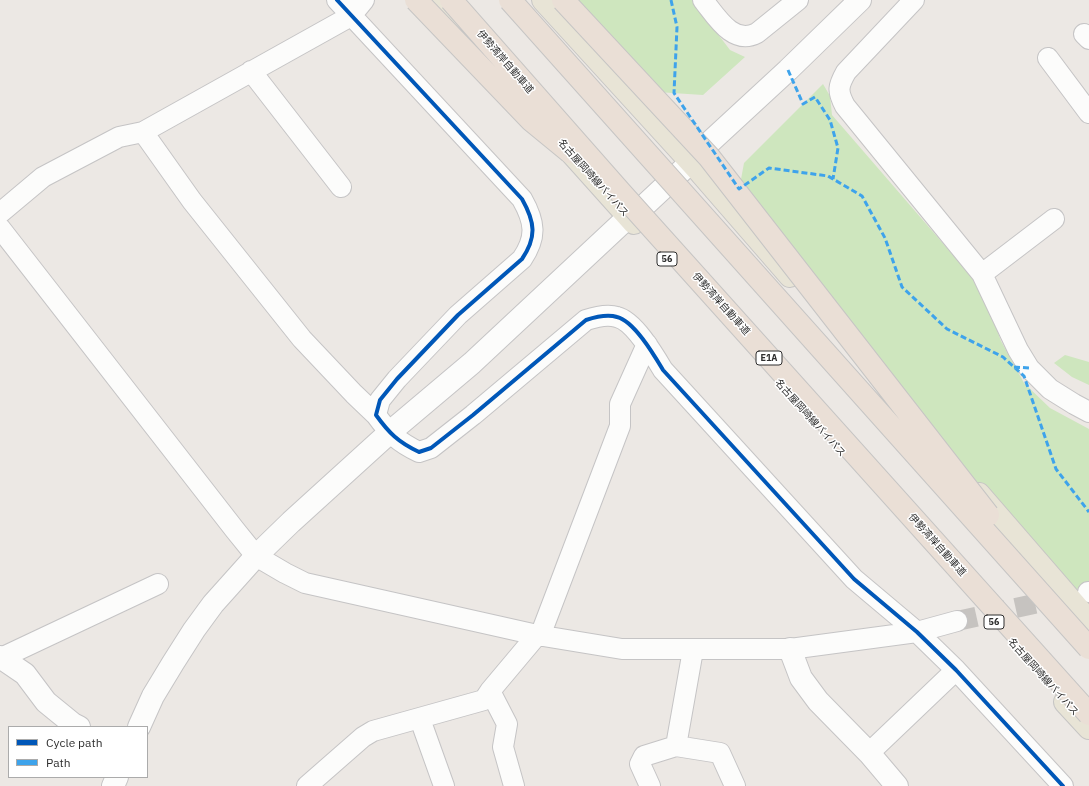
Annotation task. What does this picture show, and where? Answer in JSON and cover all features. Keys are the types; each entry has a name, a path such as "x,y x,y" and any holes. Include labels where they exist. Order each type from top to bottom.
{"highway":[{"path":"416,0 531,120 620,193"},
{"name":"伊勢湾岸自動車道","path":"451,0 620,193 1089,714"},
{"path":"510,0 1089,648"},
{"path":"564,0 709,157 1089,644"}],"main road":[{"path":"425,0 626,220"},
{"name":"名古屋岡崎線バイパス","path":"436,0 626,220 651,240 1089,728"},
{"path":"543,0 694,158"},
{"path":"564,0 694,158 1089,621"}],"street":[{"path":"337,0 522,199 528,210 533,227 532,241 529,249 522,259 458,315 397,379 380,400 376,415"},
{"path":"0,214 43,177 119,137 143,132 351,16 364,0"},
{"path":"703,0 728,30 744,37 757,33 798,0"},
{"path":"139,726 153,696 194,630 213,604 256,556 389,432 472,363 708,145 860,0"},
{"path":"914,0 846,72 838,90 840,98 982,274 1018,350 1029,368 1050,389 1089,412"},
{"path":"1048,58 1089,112"},
{"path":"251,71 341,187"},
{"path":"143,132 192,201 302,339 376,415 389,432 405,446 419,452 431,448 473,415 586,320 594,317 617,317 629,323 647,344 663,370 854,579 917,632 956,670 1063,786"},
{"path":"982,274 1054,219"},
{"path":"0,228 256,556 305,583 539,636 622,649 790,649 917,632 957,622"},
{"path":"307,786 327,778 363,737 373,731 484,700 490,691 539,636 620,426 620,404 647,344"},
{"path":"1,658 158,584"},
{"path":"790,649 801,678 818,701 869,753 897,786"},
{"path":"676,746 694,650"},
{"path":"1,658 25,674 46,702 77,726"},
{"path":"869,753 956,670"},
{"path":"490,691 507,724 503,747 514,786"},
{"path":"420,719 444,786"},
{"path":"650,786 640,764 644,756 676,746 720,753 735,786"}],"green space":[{"path":"578,0 692,0 730,50 745,57 703,95 657,92"},
{"path":"823,84 830,96 832,115 966,270 985,295 1001,341 1024,383 1050,408 1089,429 1089,586 1057,594 737,201 744,163"},
{"path":"1065,355 1089,362 1089,385 1072,377 1054,363"}],"tunnel":[{"path":"957,621 1061,598"}],"marked path":[{"path":"671,0 677,27 674,93 739,189 769,168 828,176 862,196 885,238 902,287 947,329 1003,357 1024,376 1056,469 1089,512"},
{"path":"788,70 803,104 815,97 830,120 838,148 833,179"},
{"path":"1014,367 1029,368"}],"cycle path":[{"path":"337,0 522,199 532,222 532,236 530,244 522,259 458,315 397,379 380,400 376,415 385,427 405,445 419,452 431,448 473,415 586,320 606,316 617,317 623,320 643,339 663,370 854,579 917,632 956,670 1063,786"}]}
